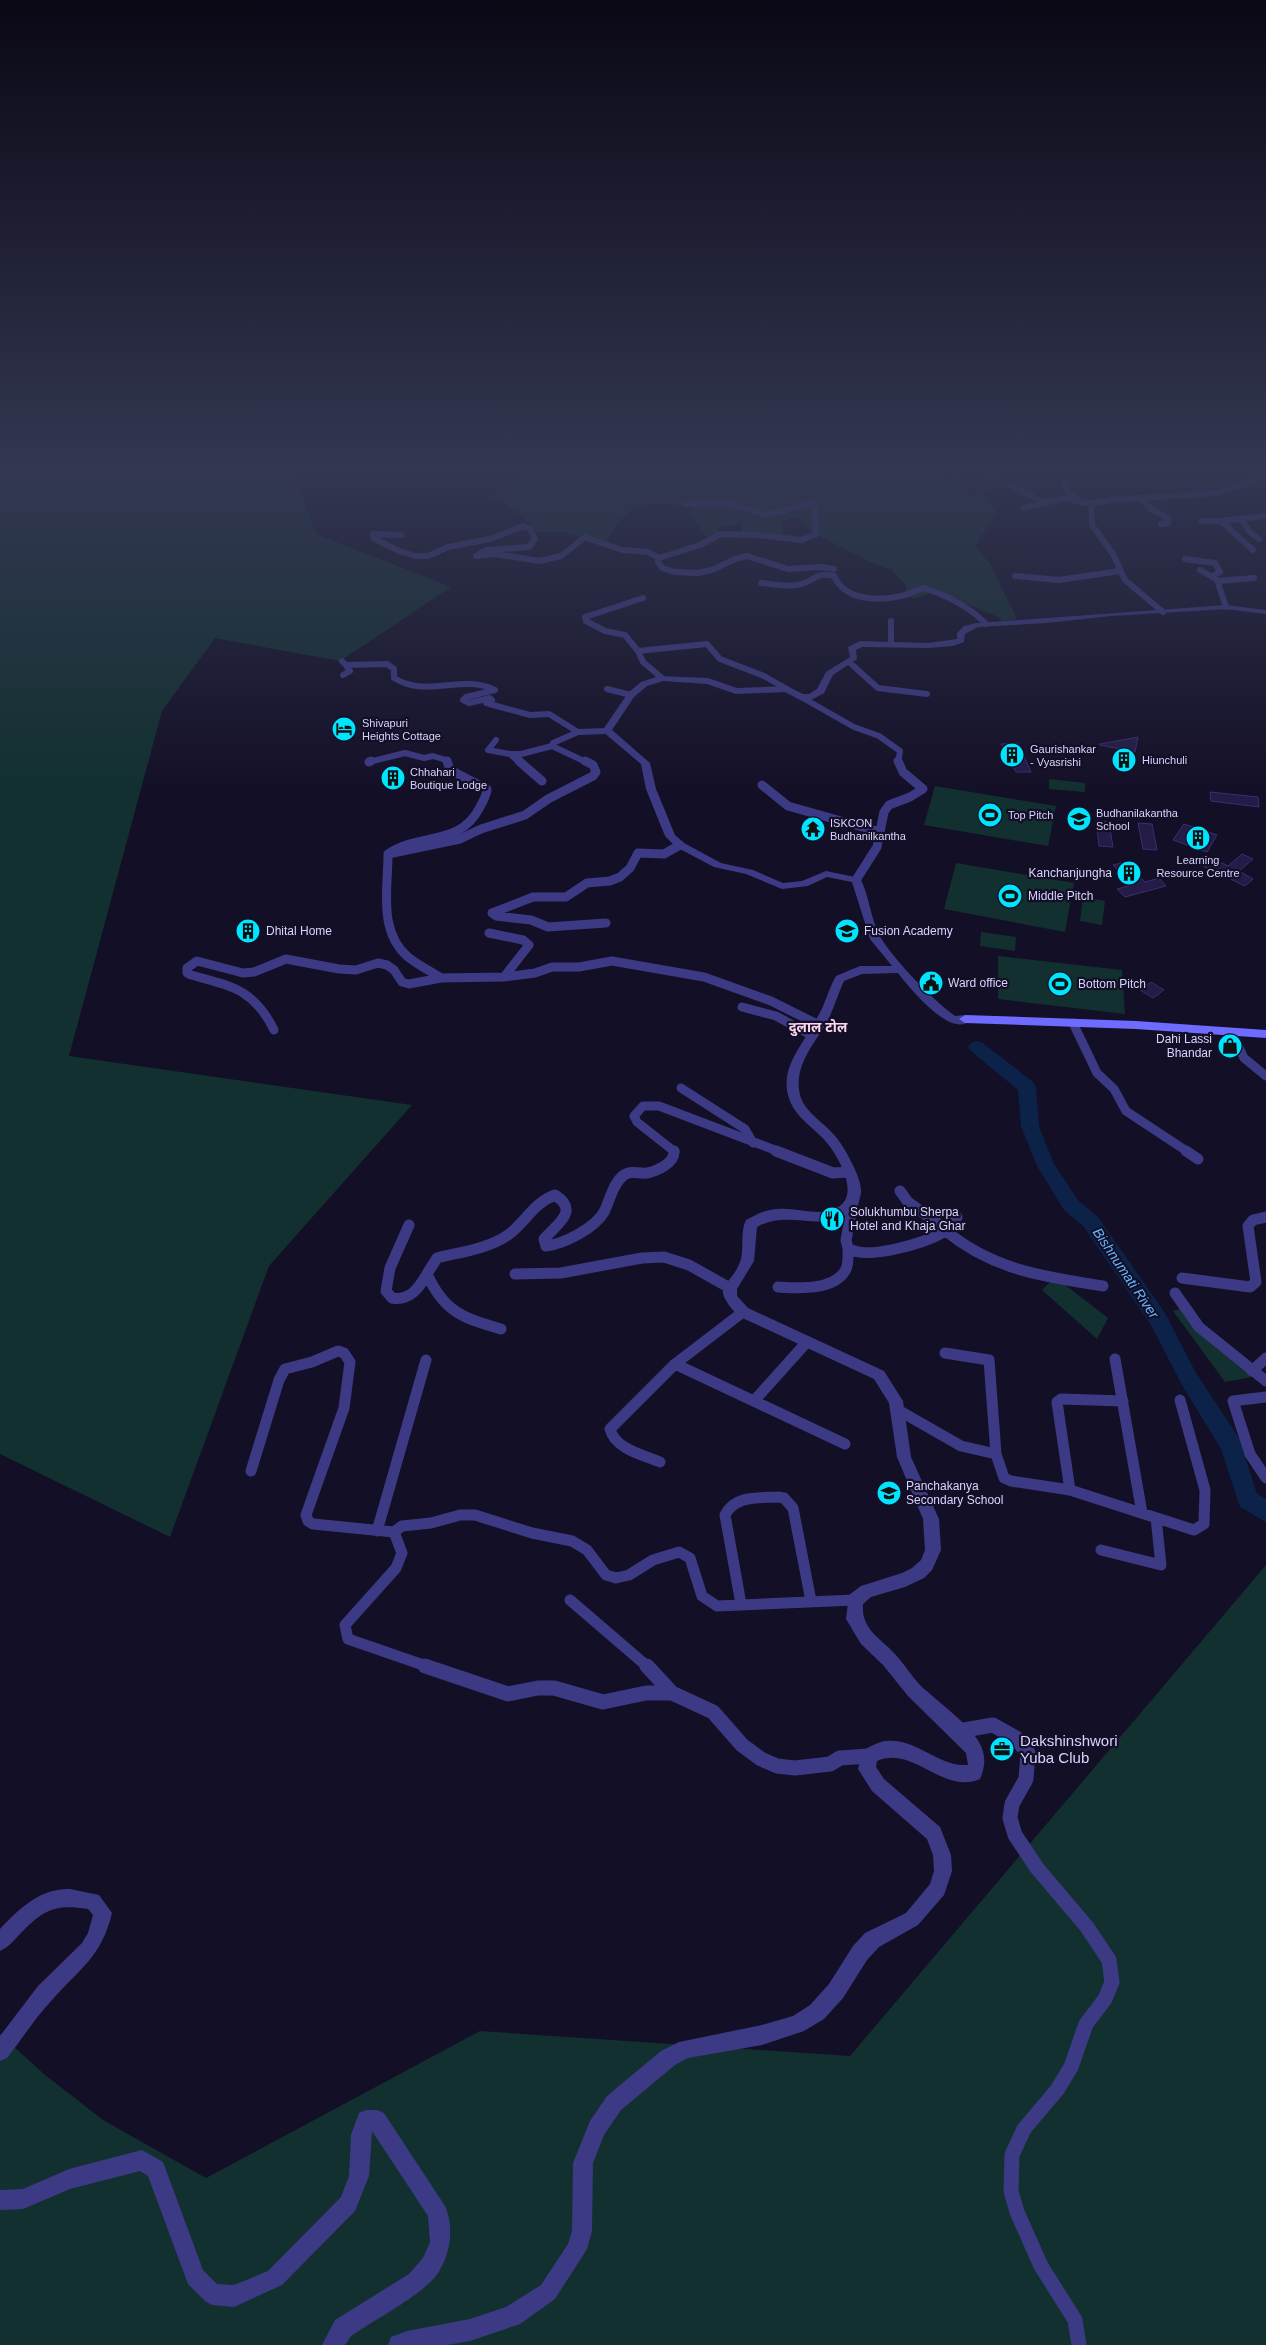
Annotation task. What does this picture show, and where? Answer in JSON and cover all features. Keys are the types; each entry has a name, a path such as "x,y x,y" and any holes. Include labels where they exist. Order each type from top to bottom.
{"main road":[{"path":"965,1019 1136,1025 1266,1034"}],"street":[{"path":"761,584 799,585 812,576"},
{"path":"834,576 836,583 842,589 866,598 886,598 905,595 924,588 961,603 976,613 986,624"},
{"path":"1019,576 1060,580 1084,576"},
{"path":"1123,576 1163,612"},
{"path":"1211,576 1216,579 1254,578"},
{"path":"1216,579 1219,596 1226,607"},
{"path":"643,598 585,618 586,621 604,631 625,635 638,651 643,662 662,678"},
{"path":"801,697 817,694 829,674 849,662 854,657 851,649 860,644 956,643 961,640 961,633 967,628 986,624 1046,621 1111,614 1226,607 1266,612"},
{"path":"892,621 892,644"},
{"path":"638,651 707,644 720,659 764,676 841,721 879,736 900,751 898,764 903,772 922,789 910,797 889,805 884,812 876,848 856,880"},
{"path":"849,662 878,688 927,694"},
{"path":"343,674 350,671 344,663 387,664 394,669 394,678 409,686 432,688 472,684 492,687 495,690 466,697 463,700 469,703 490,698 492,700 486,704 530,715 549,714 578,732"},
{"path":"607,731 631,695 644,684 662,678 708,681 736,691 787,689"},
{"path":"607,689 631,695"},
{"path":"552,746 560,738 578,732 607,731 644,763 651,789 666,822 670,836 680,845 718,865 749,872 782,886 804,884 826,874 856,880"},
{"path":"388,854 460,839 482,829 525,815 548,799 593,776 596,772 593,765 552,746 521,754 488,750 496,740"},
{"path":"369,762 405,753 424,758 433,756 446,760 450,770 487,789 487,793 468,825 451,836 406,843 397,846 388,854 387,917 399,948 441,978"},
{"path":"510,754 542,781"},
{"path":"762,785 788,806 880,832"},
{"path":"606,923 548,927 531,920 496,916 492,913 533,897 566,896 587,883 610,881 620,877 630,868 638,853 664,854 680,845"},
{"path":"856,880 865,903 872,931 881,946 927,998 956,1021 965,1019"},
{"path":"489,933 523,940 529,945 504,977"},
{"path":"274,1030 265,1012 237,988 187,972 187,968 197,961 243,973 254,972 286,959 325,968 356,970 378,963 387,965 394,970 402,982 409,984 441,978 504,977 535,973 552,967 579,967 612,961 704,977 771,1001 815,1030"},
{"path":"778,1287 806,1289 820,1285 843,1274 846,1268 848,1248 846,1240 855,1188 833,1141 795,1101 795,1068 800,1052 815,1030 840,979 860,970 902,969"},
{"path":"742,1006 815,1030"},
{"path":"1073,1023 1097,1073 1114,1089 1126,1111 1198,1159"},
{"path":"1232,1033 1244,1058 1266,1076"},
{"path":"681,1088 745,1129 753,1143"},
{"path":"409,1225 389,1275 386,1291 389,1296 396,1299 408,1297 418,1288 437,1258 475,1250 507,1235 534,1205 543,1198 555,1194 563,1199 567,1207 566,1215 544,1238 544,1243 546,1246 558,1244 593,1226 602,1216 614,1188 625,1174 630,1171 644,1173 652,1171 672,1161 675,1152 637,1122 634,1116 644,1106 659,1106 833,1173 848,1172"},
{"path":"900,1191 908,1202 946,1230 957,1242 975,1252 1022,1272 1103,1286"},
{"path":"251,1471 279,1380 285,1369 312,1362 338,1351 344,1353 350,1362 344,1408 306,1515 308,1521 313,1524 394,1532 402,1526 431,1523 460,1515 475,1515 532,1533 572,1541 587,1550 606,1575 616,1578 629,1575 654,1560 679,1552 690,1558 702,1596 717,1606 811,1600 855,1600 867,1591 906,1580 918,1574 927,1565 933,1550 931,1518 904,1457 898,1410 890,1389 879,1375 806,1343 744,1312 730,1298 730,1288 748,1261 751,1224 759,1218 776,1212 828,1218 846,1209 854,1197"},
{"path":"1182,1278 1250,1287 1254,1285 1256,1282 1248,1226 1253,1220 1266,1216"},
{"path":"848,1248 855,1252 869,1254 919,1242 946,1230 957,1217"},
{"path":"515,1274 541,1276 561,1274 640,1259 662,1257 676,1260 730,1288"},
{"path":"427,1274 433,1289 446,1308 466,1318 501,1329"},
{"path":"1175,1292 1198,1327 1266,1381"},
{"path":"660,1462 617,1443 610,1435 610,1429 675,1364 744,1312"},
{"path":"754,1401 806,1343"},
{"path":"945,1353 990,1360 996,1454 1004,1478 1070,1490 1194,1530 1204,1524 1205,1490 1180,1400"},
{"path":"1252,1371 1266,1358"},
{"path":"1116,1359 1142,1513"},
{"path":"377,1531 426,1360"},
{"path":"675,1364 845,1444"},
{"path":"1266,1397 1233,1401 1250,1454 1266,1478"},
{"path":"1070,1490 1057,1402 1061,1400 1123,1401"},
{"path":"898,1410 961,1446 996,1454"},
{"path":"741,1604 725,1516 727,1508 732,1503 738,1501 778,1497 784,1498 793,1508 811,1600"},
{"path":"1101,1550 1161,1565 1156,1518"},
{"path":"394,1532 402,1553 396,1568 344,1625 348,1639 508,1694 538,1688 554,1688 603,1702 646,1693 672,1693"},
{"path":"570,1600 644,1662 672,1693 713,1712 742,1745 761,1759 777,1766 795,1768 830,1764 840,1758 869,1756 878,1750 890,1749 913,1753 947,1770 965,1775 974,1773 977,1762 974,1749 958,1731 914,1690 889,1659 868,1638 854,1619 855,1600"},
{"path":"958,1731 993,1725 1016,1738 1028,1754 1026,1779 1012,1804 1010,1818 1015,1835 1037,1868 1087,1927 1109,1960 1112,1982 1105,1999 1086,2024 1071,2067 1057,2090 1024,2129 1012,2156 1011,2191 1017,2212 1041,2266 1075,2320 1079,2345"},
{"path":"399,2345 470,2330 512,2316 548,2292 577,2249 582,2231 583,2164 597,2128 614,2103 668,2058 680,2052 762,2035 797,2024 817,2012 836,1991 860,1952 872,1940 912,1919 938,1889 943,1872 942,1855 934,1833 878,1785 867,1769 869,1756"},
{"path":"0,1942 23,1918 44,1902 61,1898 93,1901 103,1913 100,1931 80,1961 46,1992 0,2051"},
{"path":"0,2200 23,2198 69,2179 142,2160 156,2169 195,2277 212,2294 234,2296 274,2278 348,2204 359,2176 360,2135 366,2120 377,2120 438,2213 440,2242 431,2265 416,2281 343,2328 333,2345"}],"green space":[{"path":"0,576 424,576 451,587 340,661 215,638 162,711 69,1056 412,1105 269,1266 170,1537 0,1454"},
{"path":"898,576 996,576 1017,619 1002,621 998,617 936,591 914,599 904,593 907,587"},
{"path":"1049,779 1085,783 1085,792 1049,789"},
{"name":"Top Pitch","path":"935,786 1056,806 1048,846 924,825"},
{"name":"Middle Pitch","path":"956,863 1074,883 1065,932 944,909"},
{"path":"1083,897 1105,901 1102,925 1080,921"},
{"path":"981,932 1016,937 1015,951 980,946"},
{"name":"Bottom Pitch","path":"998,956 1122,970 1125,1014 998,999"},
{"path":"1055,1277 1108,1318 1097,1339 1042,1290"},
{"path":"1183,1308 1252,1377 1225,1382 1173,1311"},
{"path":"1266,1565 1266,2345 0,2345 0,2034 44,2074 103,2120 206,2178 480,2031 850,2056"}],"building":[{"path":"1138,737 1135,752 1100,745 1100,744"},
{"path":"1018,743 1031,772 1016,772 1001,744"},
{"path":"1210,792 1258,797 1259,807 1211,801"},
{"path":"1096,821 1109,822 1113,847 1099,846"},
{"path":"1138,823 1152,824 1157,850 1143,849"},
{"name":"Learning Resource Centre","path":"1184,824 1217,835 1207,852 1173,840"},
{"path":"1242,854 1253,859 1239,871 1253,879 1245,886 1203,866 1212,858 1228,866"},
{"path":"1125,862 1145,882 1159,878 1166,886 1125,897 1117,889 1132,885 1113,865"},
{"path":"1151,982 1164,990 1153,998 1140,990"}],"waterway":[{"name":"Bishnumati River","path":"977,1047 1027,1087 1030,1126 1046,1166 1071,1205 1091,1222 1158,1319 1189,1379 1231,1445 1248,1500 1266,1512"}],"place":[{"name":"Shivapuri Heights Cottage","path":"344,729"},
{"name":"Gaurishankar - Vyasrishi","path":"1012,755"},
{"name":"Hiunchuli","path":"1124,760"},
{"name":"Chhahari Boutique Lodge","path":"393,778"},
{"name":"Top Pitch","path":"990,815"},
{"name":"Budhanilakantha School","path":"1079,819"},
{"name":"ISKCON Budhanilkantha","path":"813,829"},
{"name":"Learning Resource Centre","path":"1198,838"},
{"name":"Kanchanjungha","path":"1129,873"},
{"name":"Middle Pitch","path":"1010,896"},
{"name":"Dhital Home","path":"248,931"},
{"name":"Fusion Academy","path":"847,931"},
{"name":"Ward office","path":"931,983"},
{"name":"Bottom Pitch","path":"1060,984"},
{"name":"Dahi Lassi Bhandar","path":"1230,1046"},
{"name":"Solukhumbu Sherpa Hotel and Khaja Ghar","path":"832,1219"},
{"name":"Panchakanya Secondary School","path":"889,1493"},
{"name":"Dakshinshwori Yuba Club","path":"1002,1749"}],"district":[{"name":"दुलाल टोल","path":"818,1027"}]}
